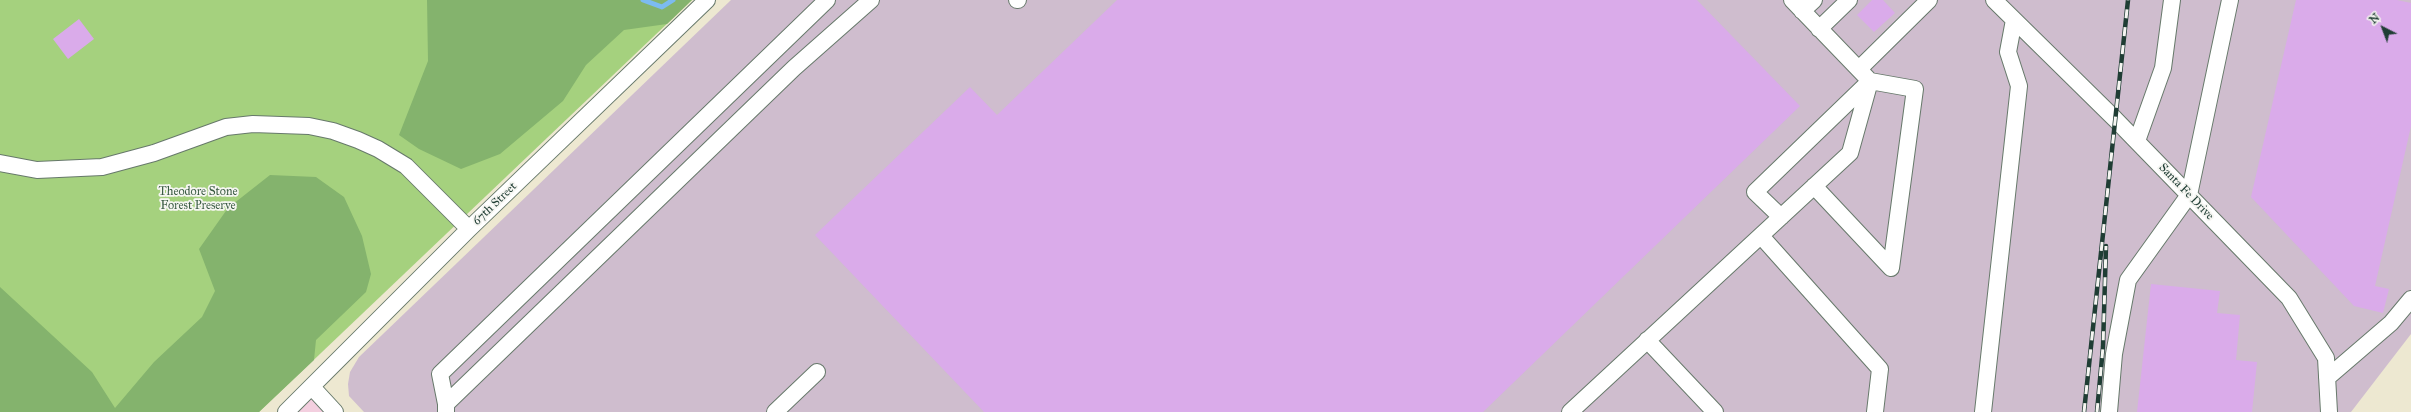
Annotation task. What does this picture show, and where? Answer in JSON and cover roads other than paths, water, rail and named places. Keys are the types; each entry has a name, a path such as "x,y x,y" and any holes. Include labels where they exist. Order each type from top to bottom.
{"street":[{"name":"67th Street","path":"286,412 469,229 707,0"},
{"path":"446,408 440,374 827,0"},
{"path":"1819,28 1849,0"},
{"path":"1781,217 1755,192 1864,75 1929,0"},
{"name":"Santa Fe Drive","path":"1994,0 2137,141 2288,298 2326,358 2329,412"},
{"path":"2137,141 2163,68 2172,0"},
{"path":"2108,412 2114,354 2128,280 2189,195 2230,0"},
{"path":"446,408 694,165 864,2"},
{"path":"1803,4 1819,28 1864,75 1916,89 1891,268 1814,186"},
{"path":"1983,412 2019,86 2008,52 2014,20"},
{"path":"1570,412 1850,153 1864,75"},
{"path":"0,163 37,170 102,167 154,153 226,127 253,124 309,126 333,131 358,140 378,149 406,166 469,229"},
{"path":"677,145 694,165"},
{"path":"1761,236 1880,369 1876,412"},
{"path":"2327,378 2391,323 2411,299"},
{"path":"1647,340 1715,412"},
{"path":"775,412 817,372"},
{"path":"312,387 335,412"}],"waterway":[{"path":"643,0 662,7 673,0"}],"railway":[{"path":"2084,412 2128,0"},
{"path":"2097,412 2103,347 2106,246"}],"park label":[{"name":"Theodore Stone Forest Preserve","path":"198,199"}]}
